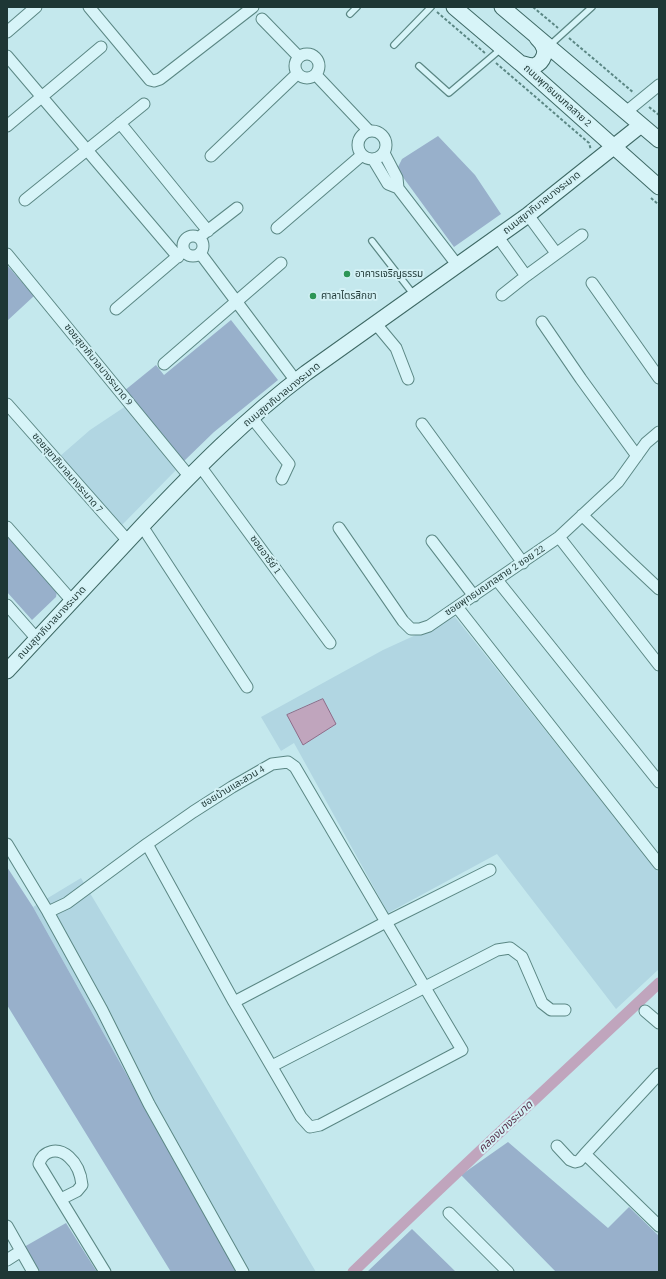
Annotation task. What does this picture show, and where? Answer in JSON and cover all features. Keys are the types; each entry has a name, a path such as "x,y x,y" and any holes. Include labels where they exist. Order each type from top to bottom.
{"street":[{"path":"7,32 36,7"},
{"path":"89,7 150,80 154,81 160,79 253,7"},
{"name":"ถนนพุทธมณฑลสาย 2","path":"454,7 502,47 659,187"},
{"path":"502,7 659,140"},
{"path":"262,19 299,57"},
{"path":"520,63 530,66 536,65 544,57 544,46 536,37"},
{"path":"7,126 101,47"},
{"path":"308,54 316,58 319,66 316,75 308,79 300,77 297,74 294,65 299,57 308,54"},
{"path":"7,56 87,150 181,254 192,256 198,255 203,247 202,243 198,238 192,236 186,239 181,254 116,309"},
{"path":"211,156 297,74"},
{"path":"316,75 369,131"},
{"path":"626,112 659,85"},
{"path":"25,200 144,104"},
{"path":"120,123 208,231"},
{"name":"ถนนสุขาภิบาลบางระมาด","path":"7,671 72,600 195,471 252,418 296,381 528,215 641,124"},
{"path":"369,131 377,132 384,137 387,145 384,154 379,158 367,158 359,151 358,141 360,136 369,131"},
{"path":"384,154 397,178 398,188"},
{"path":"276,228 362,155"},
{"path":"373,159 388,184 398,188 458,266"},
{"path":"198,238 236,208"},
{"path":"528,215 556,253"},
{"path":"502,295 556,253 582,236"},
{"path":"498,237 526,276"},
{"path":"200,253 296,381"},
{"name":"ซอยสุขาภิบาลบางระมาด 9","path":"7,254 195,471"},
{"path":"164,364 281,263"},
{"path":"592,283 659,378"},
{"path":"542,322 637,456"},
{"path":"376,324 396,348 408,379"},
{"name":"ซอยสุขาภิบาลบางระมาด 7","path":"7,404 128,541"},
{"path":"252,418 289,464 282,479"},
{"path":"422,424 523,563"},
{"name":"ซอยพุทธมณฑลสาย 2 ซอย 22","path":"339,528 403,621 411,629 420,629 429,626 560,537 618,482 646,443 659,432"},
{"name":"ซอยอารีย์ 1","path":"195,471 330,643"},
{"path":"582,515 659,589"},
{"path":"142,526 247,687"},
{"path":"7,528 72,600"},
{"path":"560,537 659,665"},
{"path":"432,541 474,596"},
{"path":"497,580 659,782"},
{"path":"7,606 37,639"},
{"path":"457,607 659,864"},
{"name":"ซอยบ้านและสวน 4","path":"48,912 67,903 147,844 232,787 272,764 288,762 295,767 462,1050 320,1125 310,1127 301,1117 272,1066"},
{"path":"7,844 48,912 102,1010 149,1104 243,1272"},
{"path":"147,844 234,1002 272,1066 497,950 510,948 522,956 542,1003 551,1010 565,1010"},
{"path":"234,1002 386,922 490,870"},
{"path":"645,1011 659,1023"},
{"path":"557,1146 570,1160 575,1162 579,1161 659,1074"},
{"path":"585,1154 658,1221"},
{"path":"61,1199 105,1272"},
{"path":"449,1213 508,1272"},
{"path":"7,1226 33,1272"},
{"path":"7,1260 21,1251"}],"lane":[{"path":"350,14 357,7"},
{"path":"394,45 431,7"},
{"path":"549,46 592,7"},
{"path":"419,66 449,93 502,47"},
{"path":"372,241 415,296"}],"path":[{"path":"533,7 659,115"},
{"path":"437,12 589,143 592,153"}],"shaded area":[{"path":"438,136 475,175 501,214 454,247 397,169 402,159"},
{"path":"7,265 34,296 7,321"},
{"path":"231,320 278,380 214,432 183,462 124,391 156,365 164,375"},
{"path":"126,406 176,470 121,526 59,457 90,430"},
{"path":"7,535 57,591 56,597 32,620 7,592"},
{"path":"455,617 659,873 659,969 616,1009 497,854 388,913 294,743 281,751 261,717 383,650"},
{"path":"323,699 336,724 303,745 287,715"},
{"path":"7,867 33,907 237,1272 171,1272 7,1005"},
{"path":"81,878 316,1272 237,1272 33,907"},
{"path":"508,1142 608,1228 629,1207 659,1236 659,1272 556,1272 461,1175"},
{"path":"66,1223 97,1272 40,1272 24,1247"},
{"path":"412,1229 456,1272 367,1272"}],"waterway":[{"name":"คลองบางระมาด","path":"353,1272 659,983"}],"place":[{"name":"อาคารเจริญธรรม","path":"347,274"},
{"name":"ศาลาไตรสิกขา","path":"313,296"}]}
